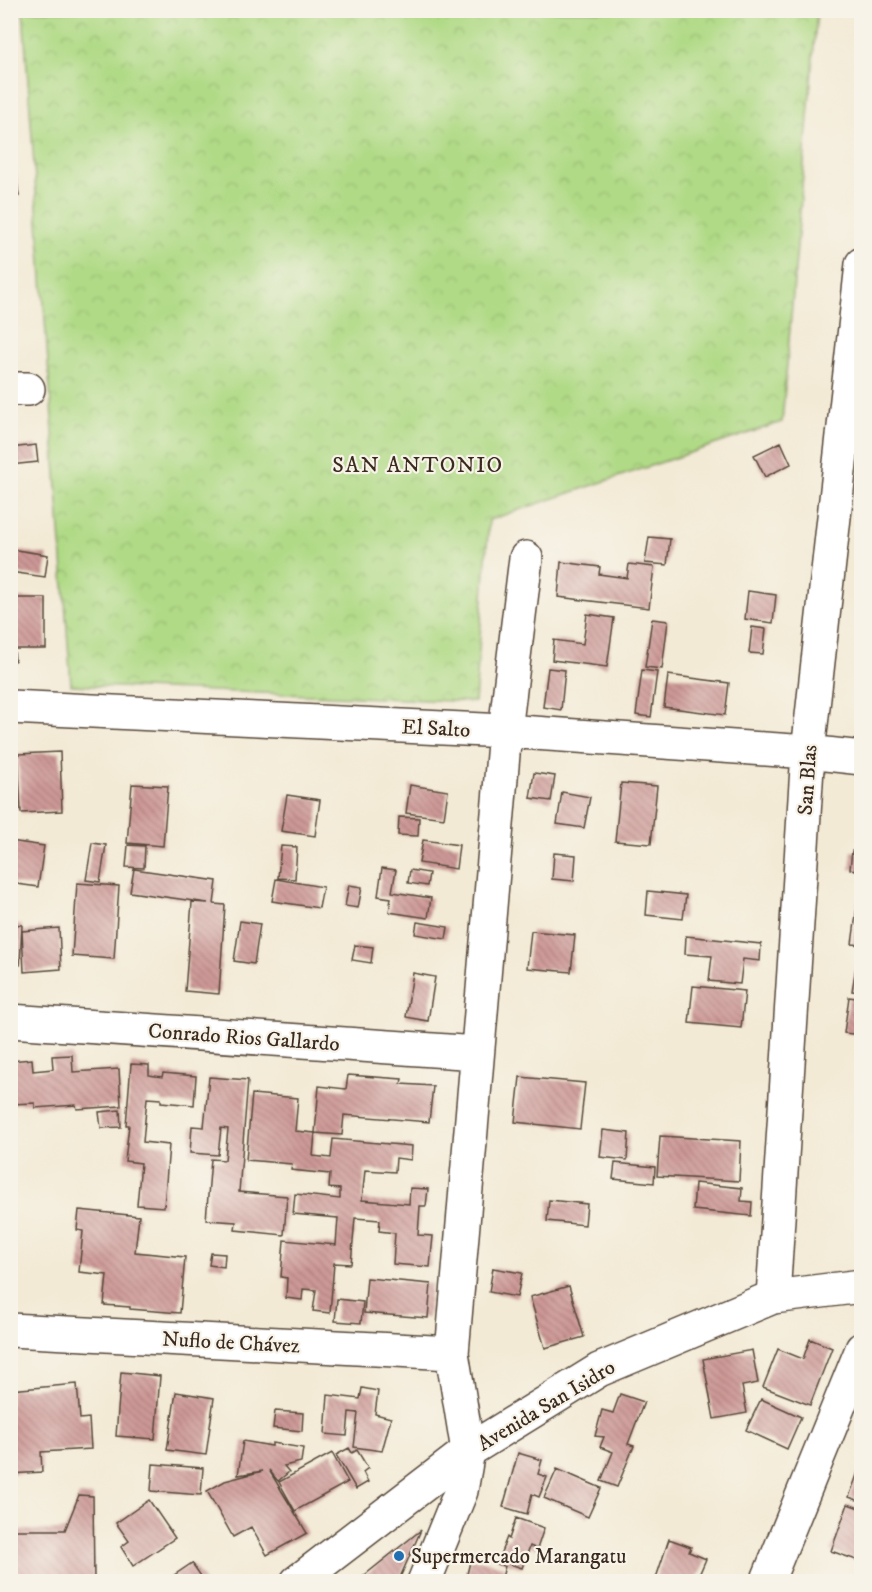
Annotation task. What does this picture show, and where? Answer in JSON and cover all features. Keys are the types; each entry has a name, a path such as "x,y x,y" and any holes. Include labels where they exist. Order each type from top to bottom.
{"street":[{"name":"San Blas","path":"773,1297 808,752 861,264"},
{"path":"424,1581 461,1491 468,1451 452,1353 505,731 526,558"},
{"name":"El Salto","path":"10,707 505,731 808,752 861,758"},
{"name":"Conrado Rios Gallardo","path":"10,1021 477,1053"},
{"name":"Avenida San Isidro","path":"297,1581 468,1451 599,1370 773,1297 861,1286"},
{"name":"Nuflo de Chávez","path":"10,1330 452,1353"},
{"path":"767,1581 861,1348"}],"green space":[{"path":"23,11 817,11 782,422 489,520 475,702 71,685"}],"building":[{"path":"16,174 19,196 10,197 10,175"},
{"path":"10,201 12,201 14,227 10,227"},
{"path":"781,442 791,464 765,477 754,455"},
{"path":"36,445 38,462 10,465 10,448"},
{"path":"649,537 670,539 667,565 645,563"},
{"path":"10,549 48,555 45,577 10,572"},
{"path":"561,562 600,567 599,574 627,578 629,564 654,567 649,608 558,597"},
{"path":"748,591 776,595 773,623 745,619"},
{"path":"14,598 46,598 46,649 14,649 15,661 10,661 10,613 12,613 14,632"},
{"path":"587,614 614,618 607,667 552,660 554,640 583,644"},
{"path":"652,619 668,621 662,669 645,667"},
{"path":"752,627 766,629 763,654 749,653"},
{"path":"548,668 565,670 561,710 543,707"},
{"path":"642,670 657,672 651,717 636,715"},
{"path":"668,675 729,683 725,715 664,707"},
{"path":"60,752 62,811 21,813 18,754"},
{"path":"10,758 16,758 18,808 10,808"},
{"path":"534,773 555,776 551,801 530,798"},
{"path":"621,783 657,786 651,844 615,841"},
{"path":"132,784 168,786 163,846 127,843"},
{"path":"410,785 448,791 444,818 406,813"},
{"path":"562,792 590,797 584,828 557,824"},
{"path":"287,795 320,800 315,836 281,831"},
{"path":"399,817 419,818 418,836 398,835"},
{"path":"423,840 459,845 456,869 419,863"},
{"path":"10,841 44,846 38,887 10,883"},
{"path":"92,843 106,845 100,882 86,880"},
{"path":"128,845 145,846 144,868 126,867"},
{"path":"281,846 297,847 295,879 278,878"},
{"path":"852,851 862,852 862,871 850,869"},
{"path":"554,853 576,855 574,881 552,879"},
{"path":"382,868 396,870 392,892 431,898 428,918 389,912 391,898 378,896"},
{"path":"134,869 217,881 214,904 225,905 219,994 185,991 192,902 208,903 130,892"},
{"path":"410,870 429,873 427,886 408,883"},
{"path":"276,879 323,887 319,908 272,901"},
{"path":"77,883 119,886 114,959 72,956"},
{"path":"349,885 362,887 358,908 345,906"},
{"path":"648,891 686,895 683,919 646,915"},
{"path":"858,900 862,900 862,945 852,944"},
{"path":"240,921 260,924 254,964 234,961"},
{"path":"417,922 448,927 446,939 415,934"},
{"path":"10,924 22,925 20,965 10,964"},
{"path":"59,928 61,969 24,972 22,931"},
{"path":"531,931 575,935 571,972 527,968"},
{"path":"686,936 761,944 760,961 743,959 740,984 709,981 712,956 685,954"},
{"path":"355,945 373,947 371,963 352,960"},
{"path":"859,949 862,950 862,992 852,991"},
{"path":"413,973 435,977 428,1021 406,1017"},
{"path":"693,986 745,991 741,1028 689,1023"},
{"path":"849,997 862,999 862,1035 844,1033"},
{"path":"72,1055 73,1072 119,1069 121,1106 77,1109 76,1105 35,1108 35,1103 10,1104 10,1061 32,1059 33,1071 53,1069 52,1056"},
{"path":"131,1064 149,1065 149,1075 162,1077 163,1073 196,1076 194,1105 161,1102 161,1099 147,1098 143,1142 169,1145 164,1207 137,1205 141,1163 125,1161"},
{"path":"348,1075 402,1079 401,1084 433,1086 429,1122 344,1115 342,1135 315,1133 319,1086 346,1089"},
{"path":"209,1077 248,1080 239,1192 287,1196 284,1235 235,1230 236,1222 206,1220 211,1159 225,1160 228,1129 221,1128 218,1155 190,1153 192,1126 204,1127"},
{"path":"520,1077 585,1083 580,1129 515,1122"},
{"path":"252,1094 298,1098 295,1131 315,1133 313,1156 331,1158 333,1139 412,1146 411,1160 396,1158 395,1172 365,1170 362,1200 409,1204 410,1188 428,1189 426,1206 420,1206 418,1235 433,1236 430,1267 393,1264 395,1233 379,1231 380,1220 355,1218 351,1264 334,1263 330,1313 313,1311 316,1290 303,1289 302,1300 286,1298 287,1278 281,1277 284,1240 336,1245 338,1218 293,1214 295,1194 340,1199 340,1189 329,1188 330,1174 291,1170 292,1164 246,1160"},
{"path":"120,1110 121,1127 101,1128 99,1112"},
{"path":"603,1130 629,1133 627,1160 600,1157"},
{"path":"660,1136 741,1141 739,1181 657,1176"},
{"path":"615,1163 655,1167 654,1183 613,1179"},
{"path":"695,1183 742,1188 741,1201 752,1202 751,1216 693,1210"},
{"path":"549,1200 587,1204 585,1225 547,1221"},
{"path":"79,1210 139,1216 135,1252 185,1257 180,1313 104,1305 107,1275 79,1272 83,1231 77,1230"},
{"path":"211,1253 225,1254 224,1267 209,1265"},
{"path":"493,1268 522,1273 517,1297 489,1292"},
{"path":"367,1278 431,1284 428,1318 364,1313"},
{"path":"569,1286 584,1337 545,1348 530,1297"},
{"path":"337,1299 363,1302 361,1323 335,1321"},
{"path":"810,1339 832,1348 810,1405 763,1387 778,1349 803,1359"},
{"path":"752,1350 758,1383 742,1386 747,1413 714,1419 703,1359"},
{"path":"121,1372 160,1376 155,1439 116,1436"},
{"path":"77,1384 80,1419 89,1418 91,1449 41,1452 42,1472 10,1474 10,1390"},
{"path":"362,1388 378,1391 375,1414 391,1418 382,1451 354,1447 358,1413 349,1412 347,1436 325,1434 328,1395 360,1399"},
{"path":"176,1392 214,1398 206,1455 167,1450"},
{"path":"620,1394 644,1402 628,1444 634,1446 617,1487 601,1481 613,1452 600,1447 604,1437 595,1436 602,1410 613,1413"},
{"path":"761,1399 801,1417 787,1449 746,1430"},
{"path":"275,1411 303,1413 302,1431 273,1428"},
{"path":"243,1441 303,1448 301,1462 284,1466 289,1472 278,1481 269,1470 307,1533 267,1555 251,1527 233,1537 207,1491 225,1481 263,1471 238,1475"},
{"path":"349,1448 352,1453 357,1450 368,1468 363,1472 368,1482 356,1489 336,1455"},
{"path":"332,1453 348,1482 295,1511 279,1482"},
{"path":"518,1453 542,1460 538,1474 547,1477 539,1497 532,1494 527,1514 503,1507"},
{"path":"153,1464 203,1468 201,1495 151,1491"},
{"path":"862,1464 862,1502 849,1497"},
{"path":"557,1469 601,1488 588,1517 544,1498"},
{"path":"79,1495 93,1496 94,1582 10,1582 10,1530 65,1530"},
{"path":"149,1500 175,1538 133,1566 121,1547 129,1541 116,1523"},
{"path":"848,1504 862,1509 862,1562 831,1551"},
{"path":"516,1518 544,1528 537,1549 530,1546 522,1568 498,1560 507,1537 509,1539"},
{"name":"Supermercado Marangatu","path":"421,1530 398,1582 356,1582"},
{"path":"669,1539 691,1547 689,1552 706,1559 696,1582 655,1581"},
{"path":"471,1558 505,1566 501,1582 465,1582"},
{"path":"192,1563 205,1582 164,1582"}],"place":[{"name":"Supermercado Marangatu","path":"399,1556"}],"district":[{"name":"SAN ANTONIO","path":"418,464"}]}
